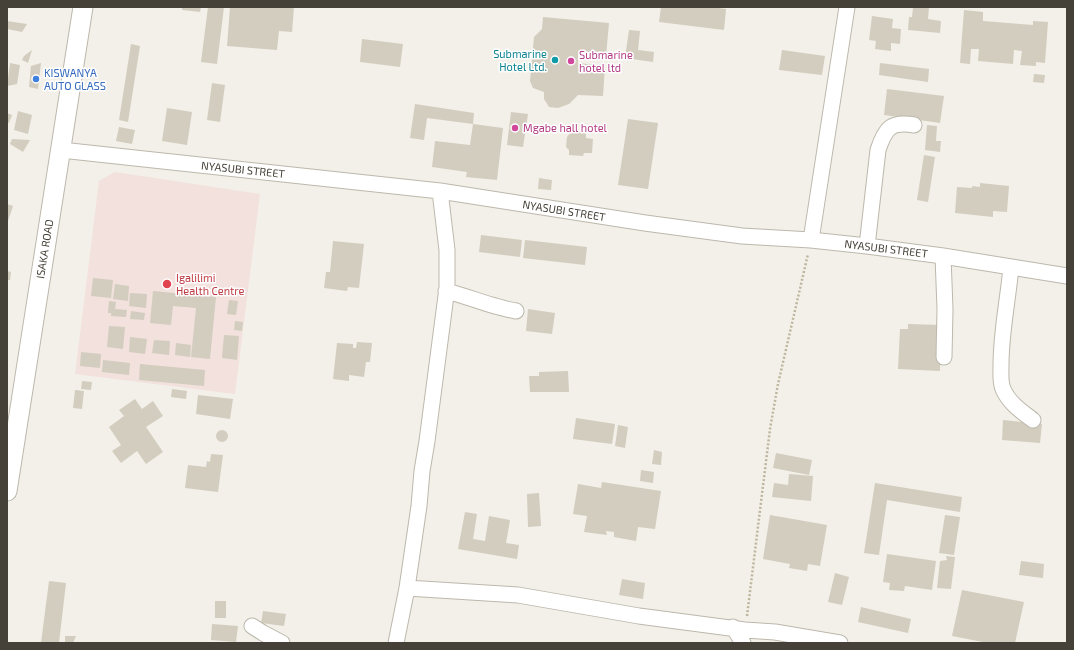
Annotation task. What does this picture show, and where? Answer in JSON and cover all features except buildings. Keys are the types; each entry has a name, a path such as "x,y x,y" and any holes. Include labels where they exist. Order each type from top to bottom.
{"street":[{"name":"ISAKA ROAD","path":"7,491 83,7"},
{"path":"811,240 847,7"},
{"path":"867,246 878,150 882,137 887,128 896,124 914,125"},
{"name":"NYASUBI STREET","path":"61,150 440,191 645,223 742,236 811,240 867,246 943,256 1067,276"},
{"path":"396,643 407,588 420,506 422,471 446,291 447,250 440,191"},
{"path":"943,256 945,309 944,357"},
{"path":"1011,267 1002,342 1003,388 1008,400 1032,420"},
{"path":"446,291 468,296 501,308 516,311"},
{"path":"407,588 518,596 740,633 775,632 840,643"},
{"path":"252,626 282,643"}],"path":[{"path":"740,633 778,384 811,240"}],"shaded area":[{"name":"Igalilimi Health Centre","path":"115,172 260,194 235,394 75,374 99,181"}],"place":[{"name":"Submarine Hotel Ltd.","path":"555,60"},
{"name":"Submarine hotel ltd","path":"571,61"},
{"name":"KISWANYA AUTO GLASS","path":"36,79"},
{"name":"Mgabe hall hotel","path":"515,128"},
{"name":"Igalilimi Health Centre","path":"167,284"}]}
